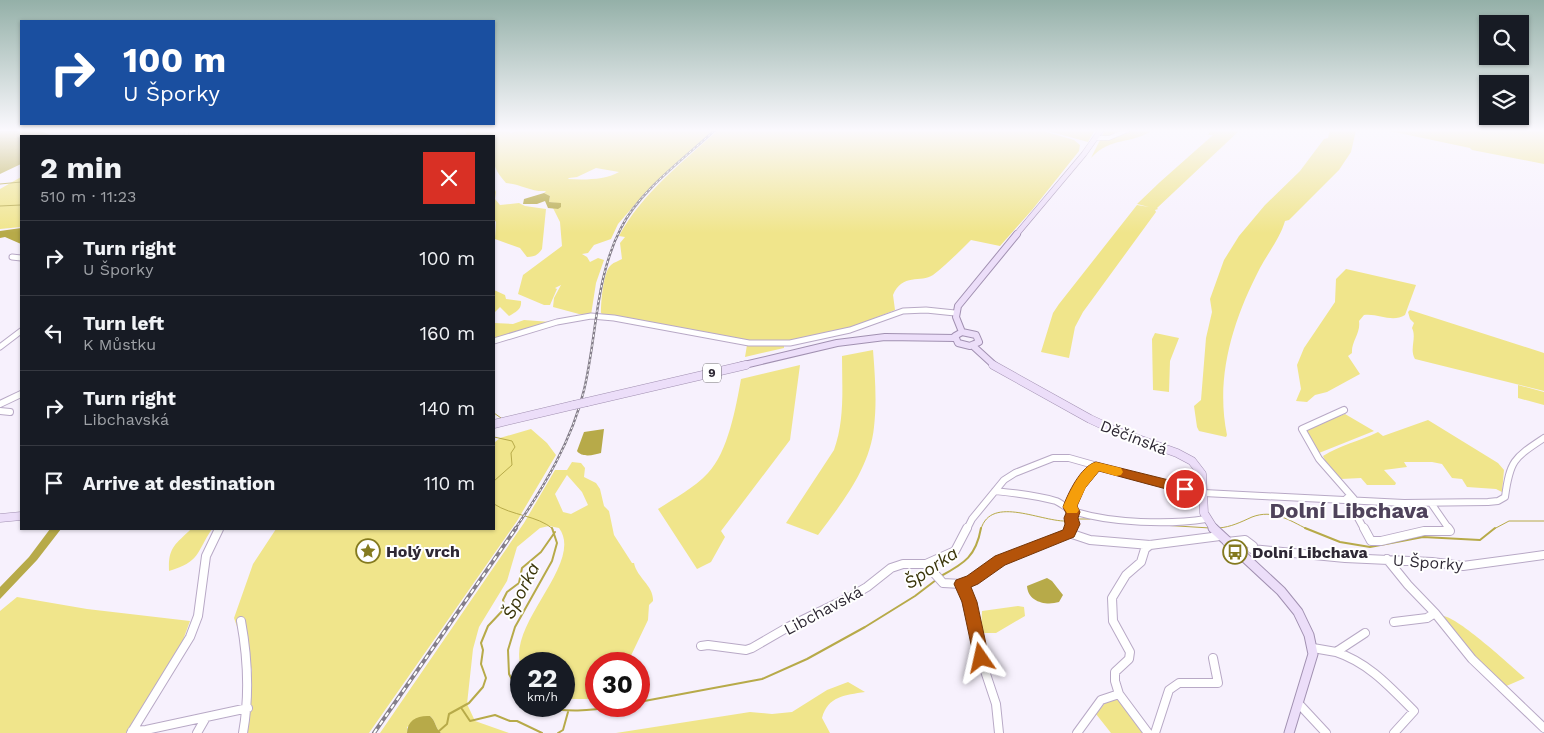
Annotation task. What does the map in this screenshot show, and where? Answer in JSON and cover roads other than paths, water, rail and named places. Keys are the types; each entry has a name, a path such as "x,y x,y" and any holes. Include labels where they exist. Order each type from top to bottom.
{"main road":[{"path":"962,332 957,324 955,313 961,302 1074,164"},
{"path":"962,332 972,333 979,338 978,342 972,345 962,344 955,338 956,334 962,332"},
{"name":"9","path":"495,424 836,343 898,336 955,338"},
{"name":"Děčínská","path":"972,345 989,363 1091,421 1191,460 1202,473 1203,509 1208,521"},
{"path":"0,518 20,516"},
{"path":"1208,521 1222,537 1283,593 1296,609 1306,627 1313,648 1299,704 1289,733"}],"street":[{"path":"12,257 20,258"},
{"path":"495,341 557,322 590,316 614,318 749,343 790,343 850,330 903,311 926,310 955,313"},
{"path":"0,348 20,332"},
{"path":"0,404 20,394"},
{"path":"1344,410 1302,429 1317,458 1350,499 1371,540 1381,540 1424,531 1450,531 1431,503"},
{"path":"0,411 10,412"},
{"name":"Libchavská","path":"701,646 715,645 746,650 752,648 790,626 867,588 891,568 903,564 926,564 955,551 972,519 1004,480 1014,473 1053,458 1069,458 1204,493 1404,503 1488,502 1505,497 1511,463 1516,457 1544,438"},
{"path":"1069,534 1080,485 1096,466"},
{"path":"995,491 1025,493 1072,515 1181,523 1208,521"},
{"path":"132,732 190,638 198,616 206,556 219,530"},
{"path":"926,564 940,582 951,585 962,584 972,580 1000,560 1069,534 1090,540 1150,545 1222,537 1240,538 1245,539 1253,546 1252,549 1242,555"},
{"path":"1148,733 1116,694 1115,672 1129,659 1130,652 1114,620 1111,609 1112,598 1126,574 1141,562 1145,549 1150,545"},
{"name":"U Šporky","path":"1252,549 1345,558 1387,559 1463,566 1544,555"},
{"path":"1387,559 1487,675 1544,728"},
{"path":"962,584 969,602 981,658 998,708 999,733"},
{"path":"1394,622 1427,618 1435,613"},
{"path":"241,621 249,668 248,708 243,733"},
{"path":"1336,652 1365,633"},
{"path":"1313,648 1350,656 1375,670 1414,711 1394,733"},
{"path":"1155,733 1169,690 1179,683 1218,683 1212,658"},
{"path":"1077,733 1101,700 1116,694"},
{"path":"1299,704 1326,733"},
{"path":"132,732 205,719 248,708"},
{"path":"197,733 205,719"}],"waterway":[{"path":"0,184 20,182"},
{"path":"0,206 20,205"},
{"name":"Šporka","path":"495,414 501,418"},
{"name":"Šporka","path":"495,437 512,441 515,447 511,453 512,465 495,480"},
{"name":"Šporka","path":"495,505 540,521 552,528"},
{"name":"Šporka","path":"981,529 987,519 995,513 1019,513 1068,521"},
{"name":"Šporka","path":"1219,528 1267,514 1281,517 1306,528"},
{"name":"Šporka","path":"1074,519 1090,519"},
{"name":"Šporka","path":"1494,529 1509,521 1544,521"},
{"name":"Šporka","path":"1161,525 1210,528"},
{"name":"Šporka","path":"552,528 554,534"},
{"name":"Šporka","path":"941,576 968,558 976,545 981,528"},
{"name":"Šporka","path":"1306,528 1340,542 1370,547 1423,537 1480,540 1495,528"},
{"path":"439,731 447,724 449,714 469,703 483,687 486,678 481,664 483,650 481,643 488,626 505,608 503,600 507,592 519,583 522,568 541,552 554,534"},
{"name":"Šporka","path":"510,676 508,650 515,627 552,561 557,543 554,534"},
{"name":"Šporka","path":"650,700 762,679 807,659 865,627 915,596 936,580"},
{"path":"462,709 470,721 495,715 510,721 517,721 542,733"},
{"name":"Šporka","path":"575,710 585,710"},
{"path":"558,733 563,730 567,717"}],"railway":[{"path":"515,529 556,462 579,409 588,370 601,287 612,247 629,214 639,201 677,164"},
{"path":"374,733 516,528"}],"place":[{"name":"Holý vrch","path":"368,551"},
{"name":"Dolní Libchava","path":"1235,552"}],"district":[{"name":"Dolní Libchava","path":"1349,510"}]}
